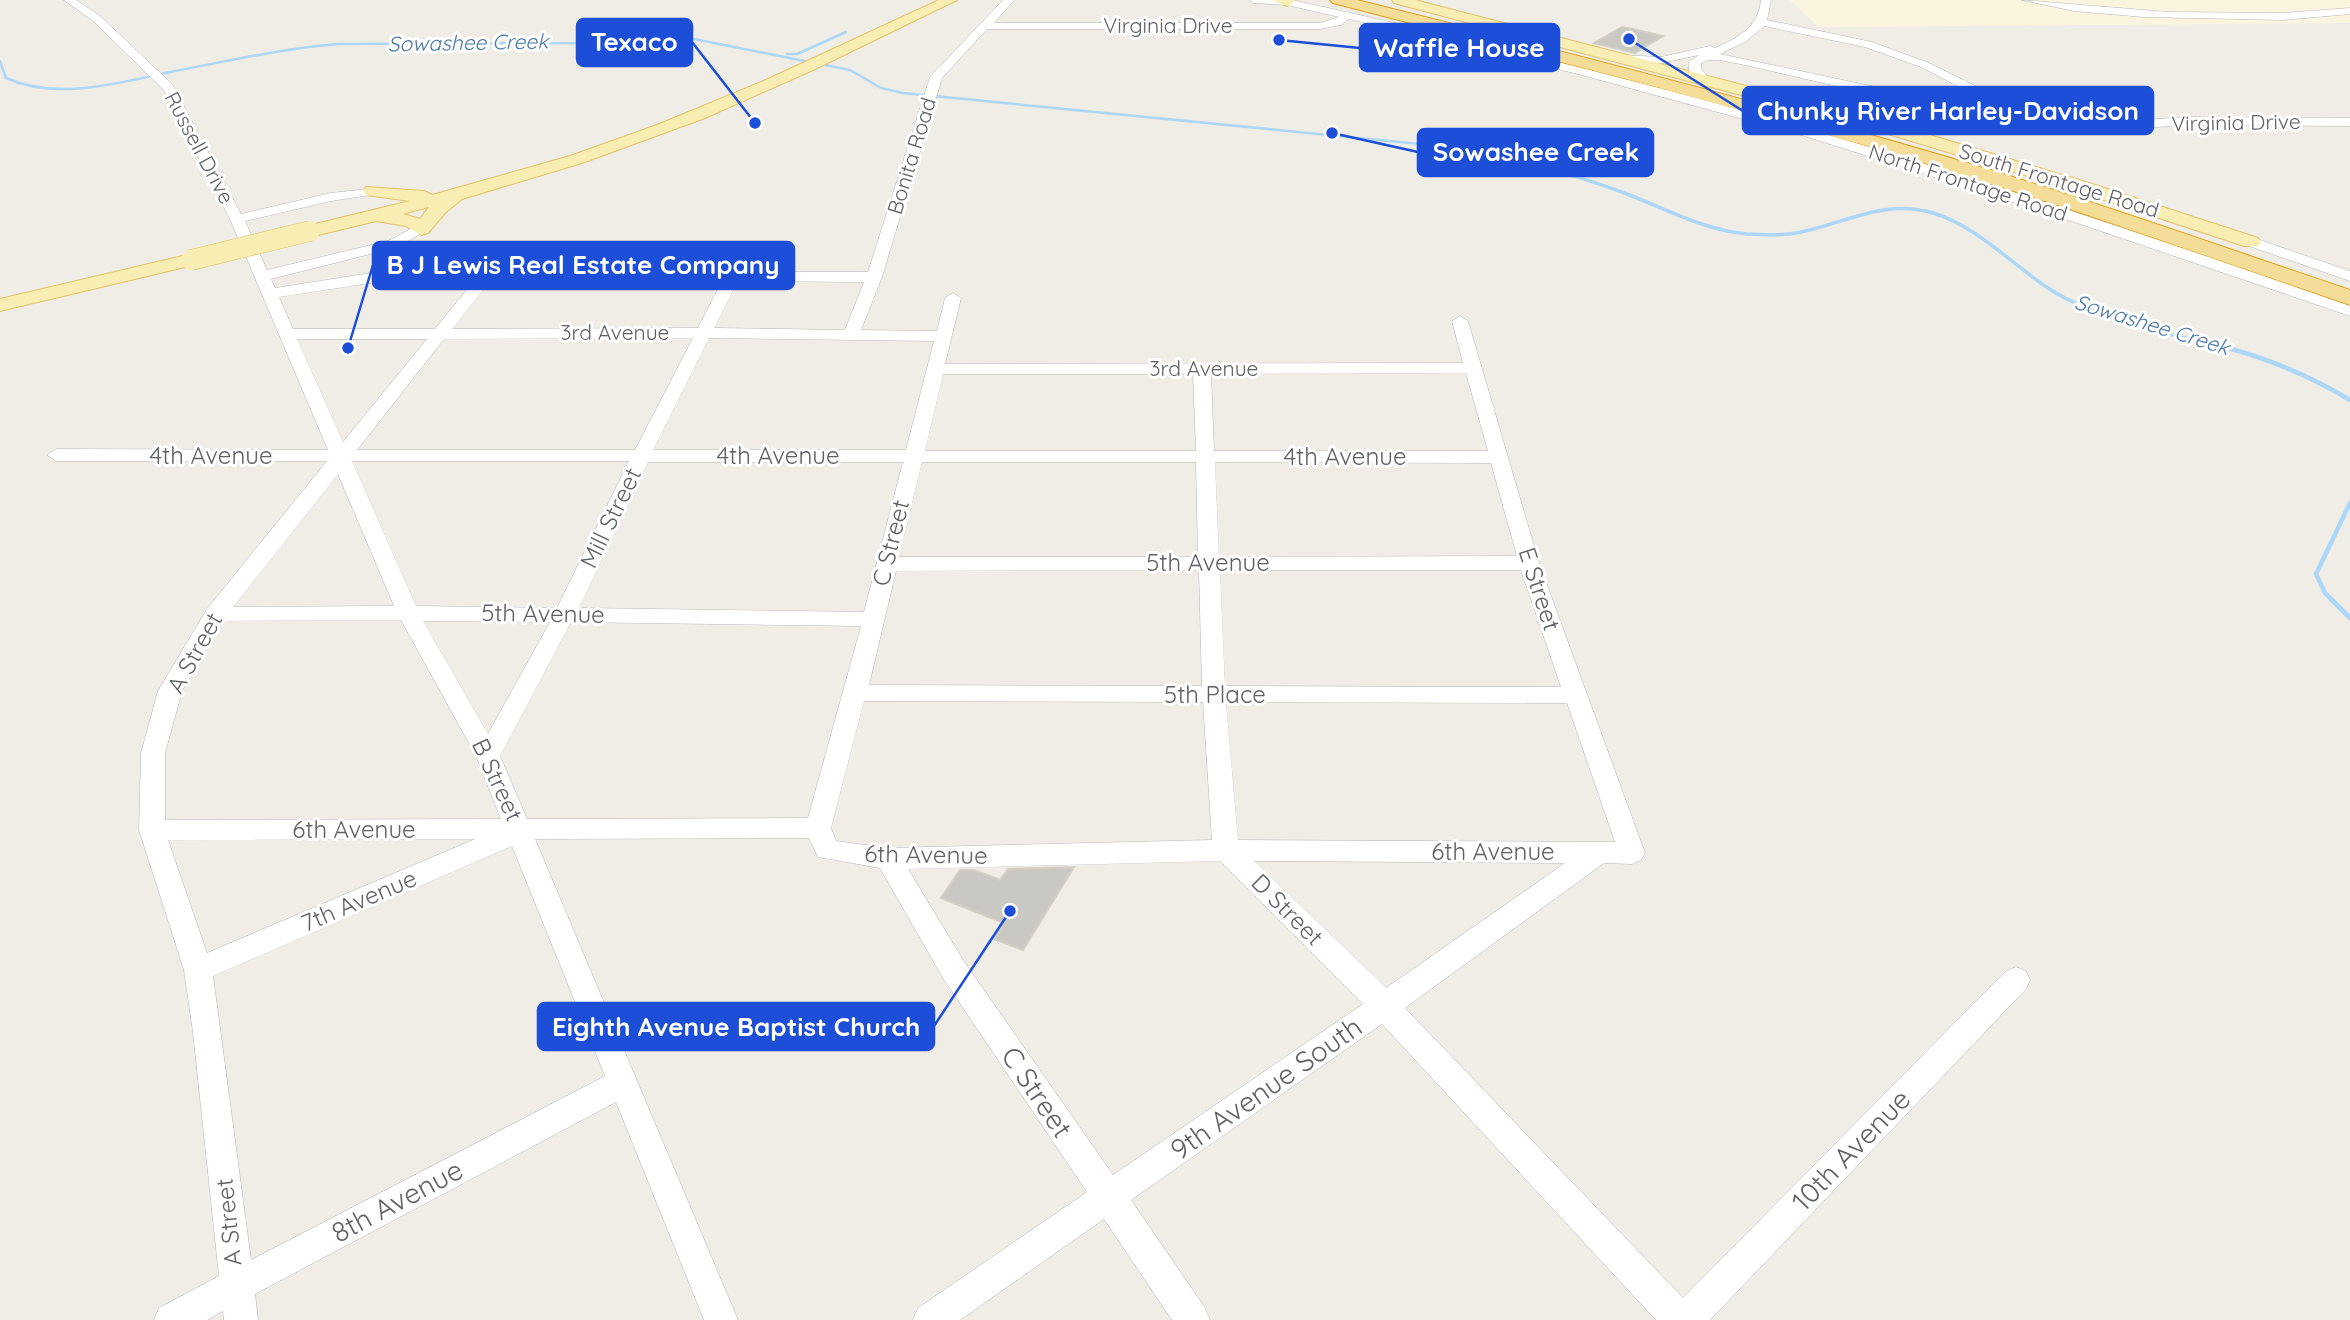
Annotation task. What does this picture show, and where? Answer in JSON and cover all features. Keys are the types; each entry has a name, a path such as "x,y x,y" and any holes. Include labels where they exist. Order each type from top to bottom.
{"highway":[{"path":"1314,0 1423,21"},
{"path":"1338,0 1732,101 1904,150 2350,298"},
{"path":"1366,0 1879,137 2056,191 2350,289"},
{"path":"2251,243 2350,282"}],"main road":[{"path":"0,305 454,196 622,144 777,81 950,0"},
{"name":"South Frontage Road","path":"1399,0 1981,156 2251,243"},
{"path":"372,191 432,198 454,196"},
{"path":"356,220 372,208 378,198 372,191"},
{"path":"356,220 411,221 421,229 439,208 454,196"}],"street":[{"name":"Russell Drive","path":"69,0 96,18 129,47 167,87 237,219 249,252"},
{"name":"Bonita Road","path":"851,335 874,277 936,77 1009,0"},
{"name":"North Frontage Road","path":"1254,0 1277,4 1283,1 1442,36 1846,144 2078,217 2350,311"},
{"path":"1704,80 1694,65 1706,56 1753,34 1762,22 1766,0"},
{"path":"2027,0 2085,10 2138,14 2299,17 2350,11"},
{"name":"Virginia Drive","path":"984,26 1320,26 1334,24 1348,15"},
{"name":"Virginia Drive","path":"1762,22 1841,37 1898,54 2014,108 2061,120 2112,126 2187,121 2350,122"},
{"path":"1618,58 1661,60 1727,46"},
{"path":"1706,56 1727,58 1926,100 2014,108"},
{"path":"237,219 331,197 372,191"},
{"path":"266,285 393,244 421,229"},
{"name":"South Frontage Road","path":"2251,243 2350,276"},
{"name":"B Street","path":"249,252 289,334 408,613 488,756 720,1320"},
{"path":"266,285 384,276 731,279 874,277"},
{"name":"A Street","path":"242,1320 208,1032 198,970 152,830 153,753 170,691 215,614 485,277"},
{"name":"Mill Street","path":"488,756 565,614 731,279"},
{"name":"C Street","path":"818,828 855,693 953,298"},
{"name":"E Street","path":"1460,321 1530,563 1574,695 1632,853"},
{"name":"3rd Avenue","path":"289,334 704,333 942,336"},
{"name":"3rd Avenue","path":"934,369 1474,368"},
{"path":"1202,369 1214,695 1226,850"},
{"name":"4th Avenue","path":"56,455 1500,457"},
{"name":"5th Avenue","path":"887,564 1530,563"},
{"name":"5th Avenue","path":"215,614 565,614 872,619"},
{"name":"5th Place","path":"855,693 1574,695"},
{"name":"6th Avenue","path":"152,830 520,831 818,828 827,850 888,859 1226,850 1632,853"},
{"name":"7th Avenue","path":"198,970 520,831"},
{"name":"D Street","path":"1226,850 1384,1006 1680,1320"},
{"name":"9th Avenue South","path":"930,1320 1384,1006 1599,853"},
{"name":"C Street","path":"888,859 953,968 1194,1320"},
{"name":"10th Avenue","path":"1686,1320 2016,980"},
{"name":"8th Avenue","path":"171,1320 622,1083"}],"shaded area":[{"path":"1790,0 2350,0 2350,23 1819,27"}],"building":[{"path":"1622,27 1663,36 1635,53 1594,43"},
{"path":"1074,867 1023,950 994,939 1004,923 941,898 960,870 974,870 1000,880 1008,869"}],"waterway":[{"path":"787,54 797,54 846,32"},
{"name":"Sowashee Creek","path":"0,61 6,78 27,85 70,89 115,84 279,51 339,44 590,43 684,37 850,70 881,88 903,93 1471,149 1497,155"},
{"name":"Sowashee Creek","path":"1490,153 1597,183 1674,214 1732,232 1776,235 1798,233 1868,213 1900,208 1933,213 1970,230 2036,280 2071,301 2111,318 2238,351"},
{"name":"Sowashee Creek","path":"2232,349 2292,370 2350,400"},
{"name":"Sowashee Creek","path":"2350,503 2316,574 2325,593 2350,618"}],"place":[{"name":"Chunky River Harley-Davidson","path":"1629,39"},
{"name":"Waffle House","path":"1279,40"},
{"name":"Texaco","path":"755,123"},
{"name":"Sowashee Creek","path":"1332,133"},
{"name":"B J Lewis Real Estate Company","path":"348,348"},
{"name":"Eighth Avenue Baptist Church","path":"1010,911"}]}
